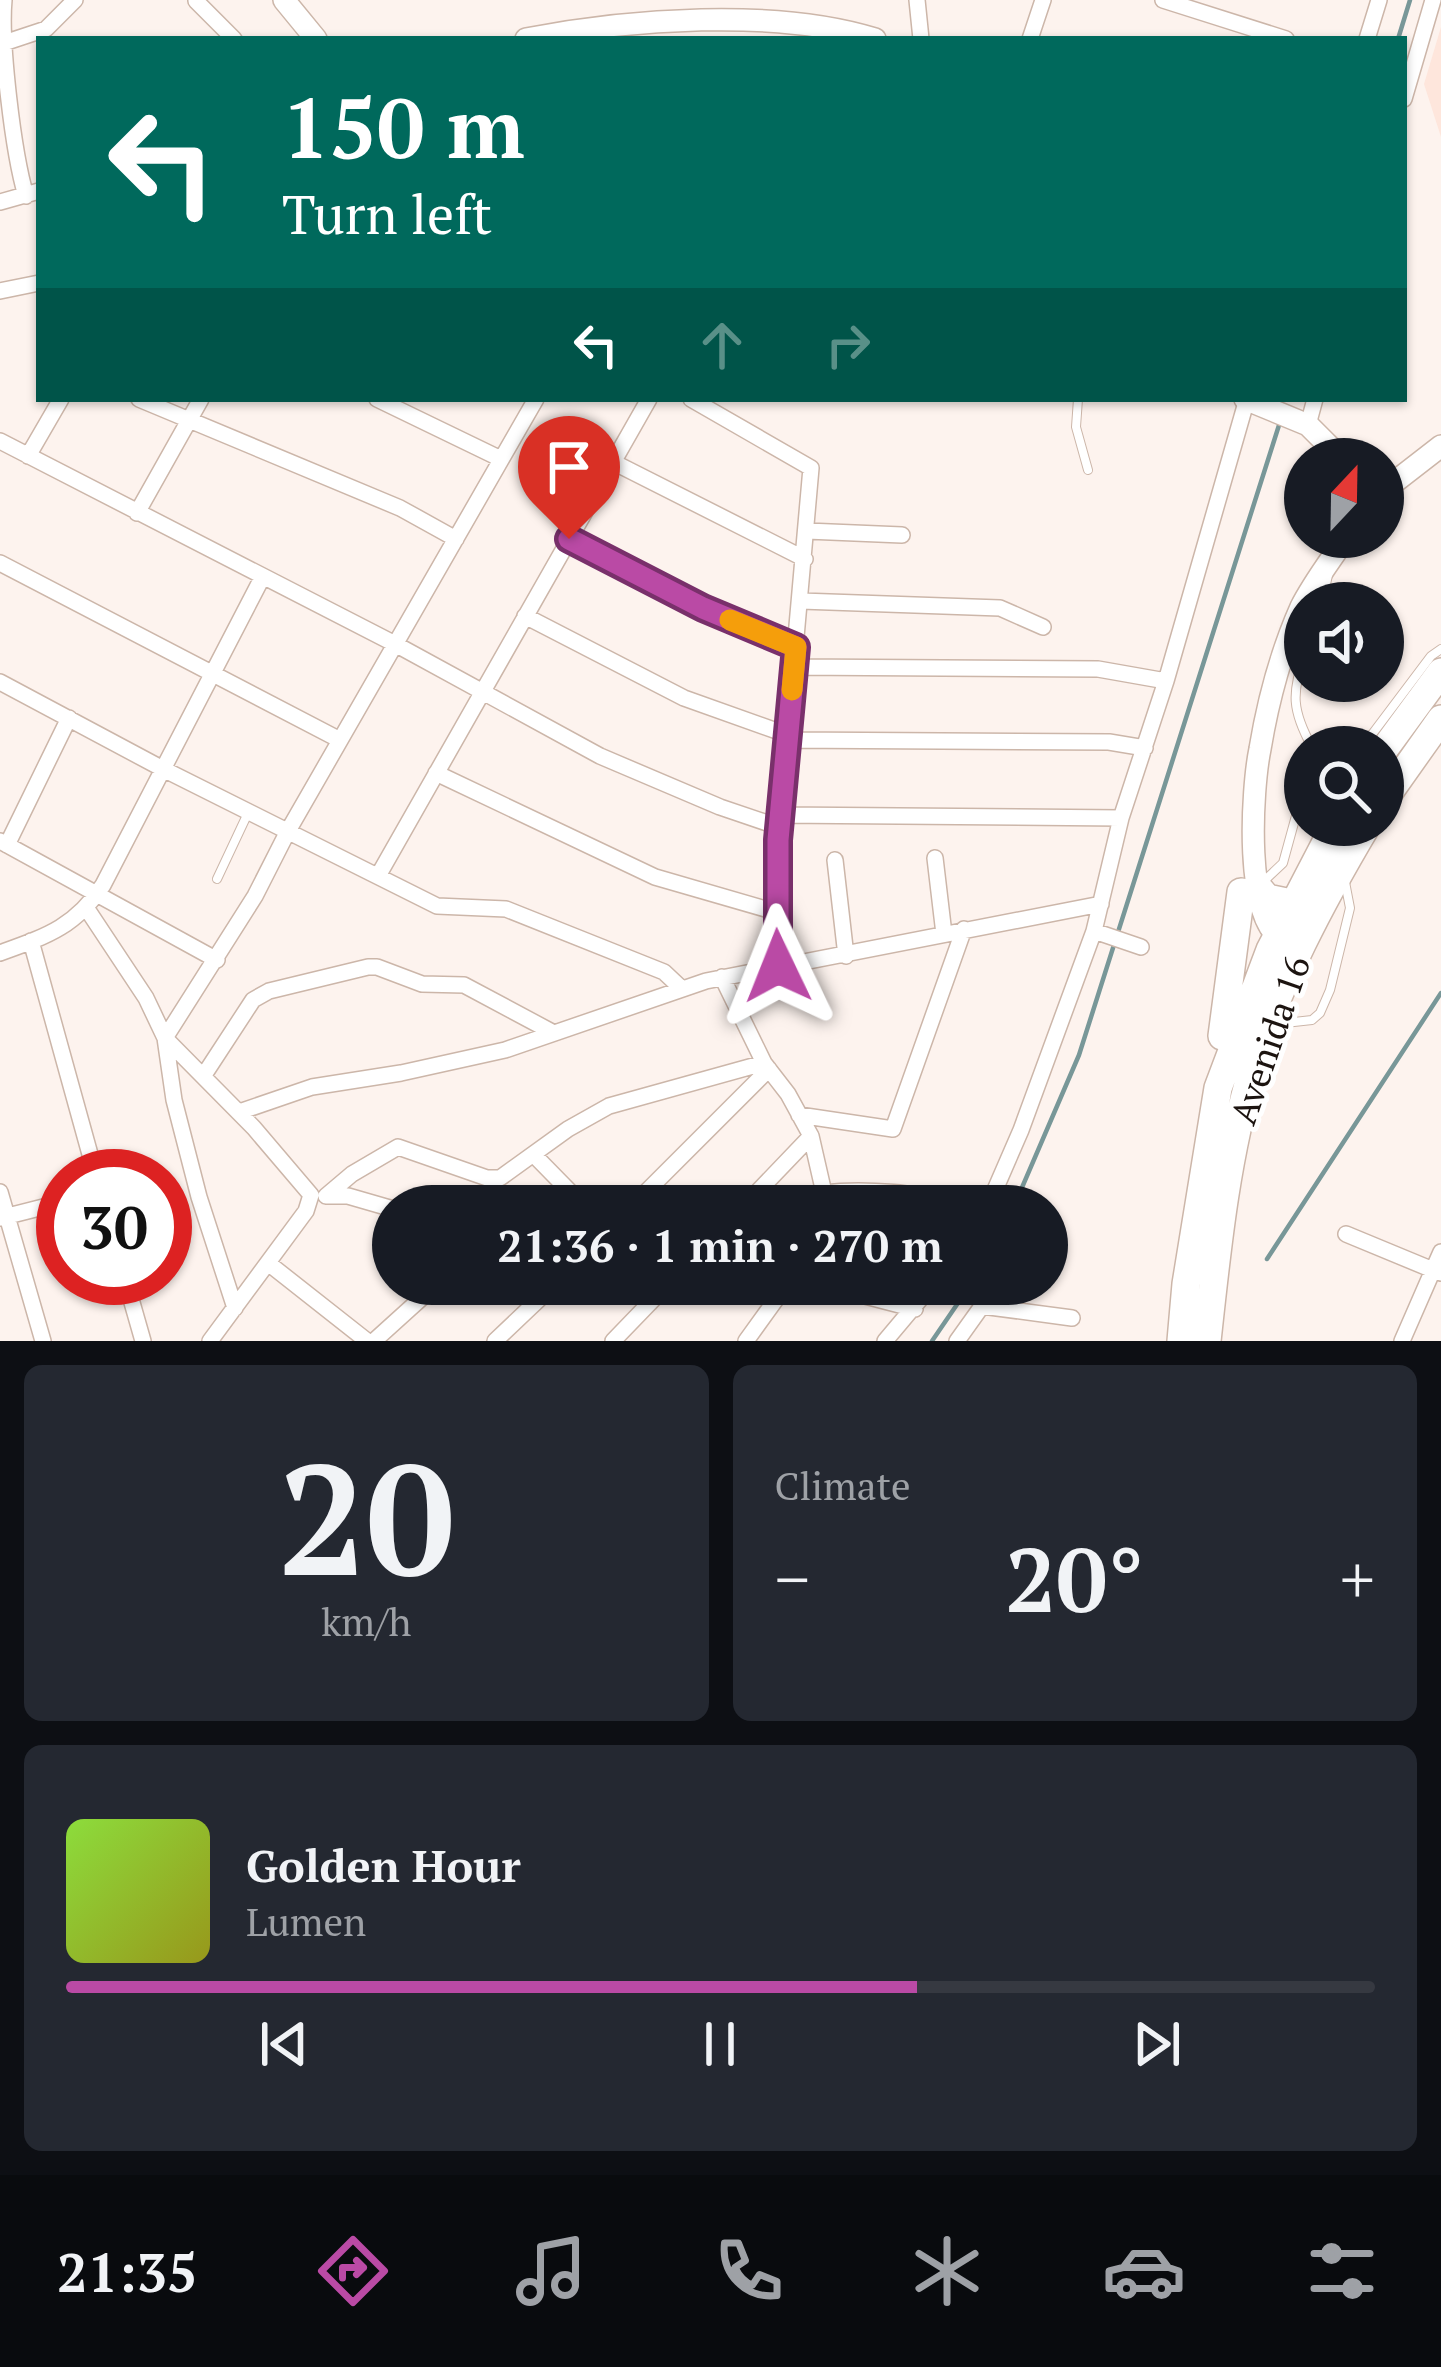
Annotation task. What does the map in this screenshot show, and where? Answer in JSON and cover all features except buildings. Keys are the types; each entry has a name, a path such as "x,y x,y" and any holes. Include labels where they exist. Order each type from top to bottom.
{"highway":[{"path":"1401,726 1441,672"},
{"path":"1404,771 1441,719"},
{"name":"Avenida 16","path":"1208,1341 1226,1185 1253,1065 1269,1025 1292,903 1323,846"},
{"name":"Avenida 16","path":"1180,1341 1218,1088 1286,950 1355,846"},
{"path":"1218,1088 1216,1060 1249,889 1292,903"}],"street":[{"path":"0,202 32,194 7,129 1,44 4,0"},
{"path":"1,44 46,29 75,0"},
{"path":"284,0 314,36"},
{"path":"917,0 921,36"},
{"path":"1031,36 1042,0"},
{"path":"1163,0 1277,36"},
{"path":"1368,36 1379,0"},
{"path":"1407,89 1433,0"},
{"path":"196,1 231,36"},
{"path":"542,36 703,11 735,30 842,29 865,36"},
{"path":"0,291 36,284"},
{"path":"28,456 59,402"},
{"path":"145,402 400,508 456,538"},
{"path":"137,512 199,402"},
{"path":"383,402 502,459"},
{"path":"235,1308 174,1100 166,1038 255,896 288,830 534,402"},
{"path":"378,876 647,402"},
{"path":"696,402 811,468 780,821 778,966"},
{"path":"997,1185 1094,931 1121,818 1250,402 1302,424 1318,438"},
{"path":"1302,424 1313,402"},
{"path":"0,441 395,644 600,756 721,807 780,821 1121,818"},
{"path":"1404,474 1441,446"},
{"path":"613,462 805,559"},
{"path":"807,531 902,535"},
{"path":"569,539 703,608 796,647"},
{"path":"1286,950 1249,889 1258,755 1285,651 1303,604 1333,558"},
{"path":"0,563 340,740"},
{"path":"0,953 87,909 262,578"},
{"path":"801,601 1000,608 1042,627"},
{"path":"525,616 684,698 787,737 1109,742 1145,748"},
{"path":"794,667 1098,669 1166,681"},
{"path":"0,682 437,906 506,908 664,972 681,988"},
{"path":"68,718 3,843 217,960"},
{"path":"436,773 655,877 776,912"},
{"path":"934,858 944,934"},
{"path":"835,860 846,956"},
{"path":"239,1112 312,1087 484,1054 722,977 1101,904"},
{"path":"87,909 146,998 166,1038 318,1196 349,1196 372,1203"},
{"path":"799,1114 893,1129 964,929"},
{"path":"1094,931 1141,947"},
{"path":"31,941 89,1149"},
{"path":"204,1075 253,1000 269,991 368,968 422,984 464,985 552,1032"},
{"path":"722,977 766,1066 811,1136 822,1185"},
{"path":"217,1338 318,1196 398,1148 487,1178 512,1173 568,1129 609,1106 766,1066"},
{"path":"652,1185 766,1066"},
{"path":"764,1185 811,1136"},
{"path":"534,1155 563,1185"},
{"path":"0,1192 3,1217 43,1341"},
{"path":"3,1217 36,1209"},
{"path":"1346,1234 1437,1271"},
{"path":"1402,1341 1437,1271 1441,1252"},
{"path":"268,1263 371,1341 413,1305"},
{"path":"132,1305 143,1341"},
{"path":"496,1341 533,1305"},
{"path":"613,1341 648,1305"},
{"path":"746,1341 773,1305"},
{"path":"900,1305 915,1309"},
{"path":"885,1341 918,1305"},
{"path":"957,1341 982,1306 1072,1318"}],"lane":[{"path":"1078,402 1076,427 1088,470"},
{"path":"1326,582 1330,562"},
{"path":"1379,726 1441,649"},
{"path":"217,879 248,811"},
{"path":"1249,889 1275,874 1289,846"},
{"path":"1269,1025 1312,1020 1320,1013 1350,908 1341,869"}],"shaded area":[{"path":"1441,27 1441,137 1424,84"}],"waterway":[{"path":"1399,36 1410,0"},
{"path":"1023,1185 1079,1055 1280,422"},
{"path":"1267,1259 1441,993"},
{"path":"932,1341 957,1305"}],"slow traffic":[{"path":"730,620 796,647 792,690"}],"route":[{"path":"569,539 703,608 796,647 778,840 778,966"}]}
